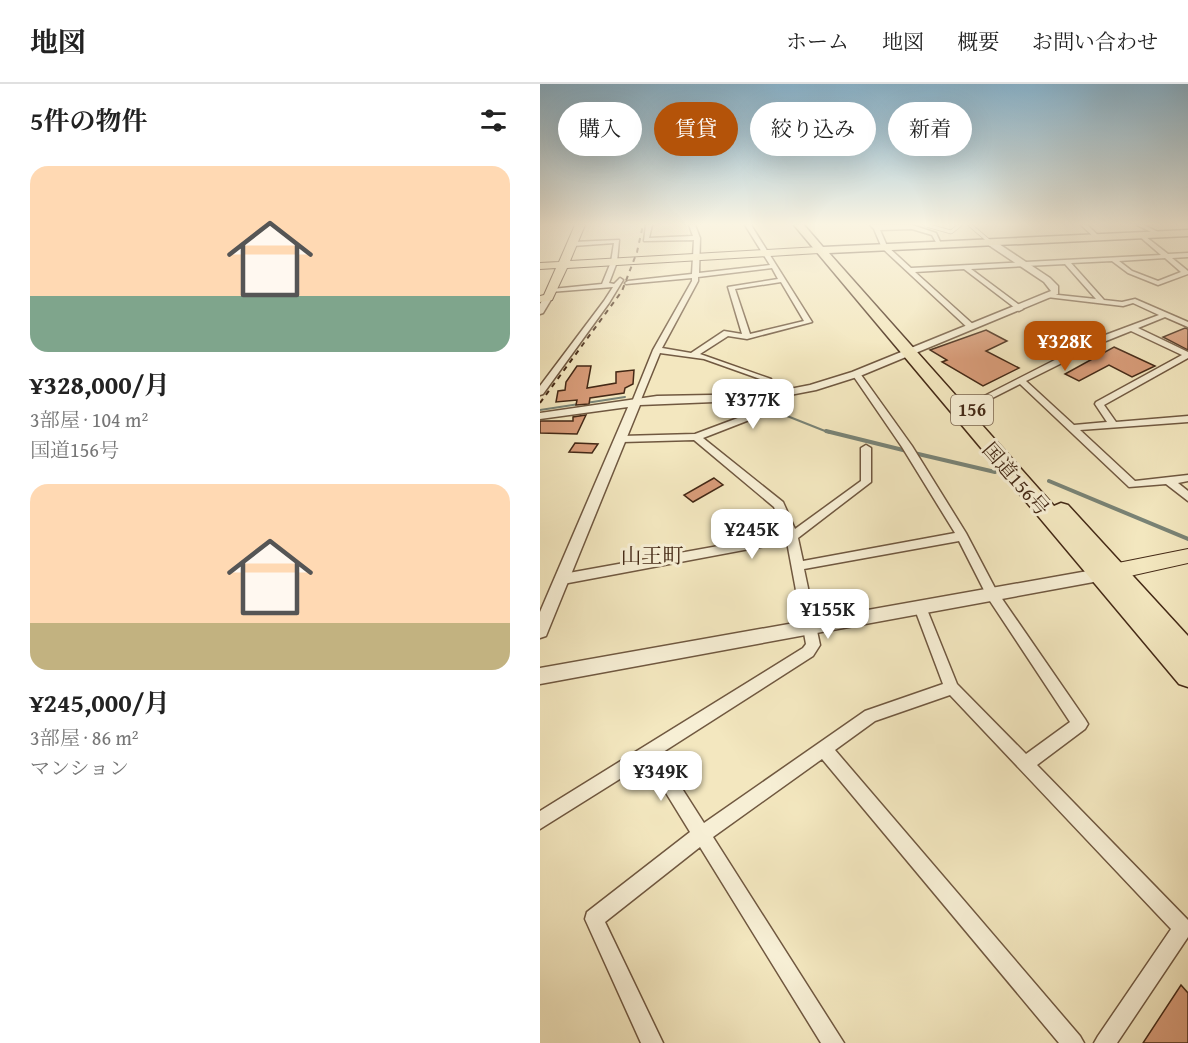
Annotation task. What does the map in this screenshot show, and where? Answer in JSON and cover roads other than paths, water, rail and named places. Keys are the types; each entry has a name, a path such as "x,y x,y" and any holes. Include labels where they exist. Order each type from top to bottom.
{"highway":[{"name":"国道156号","path":"841,270 1107,573 1188,676"},
{"name":"国道156号","path":"1107,573 1188,652"}],"main road":[{"path":"547,296 561,270"},
{"path":"1107,573 1188,556"}],"street":[{"path":"604,286 611,270"},
{"path":"540,631 622,439 657,350 697,275 696,270"},
{"path":"628,283 742,270"},
{"path":"693,356 727,333 747,338 808,321 776,270"},
{"path":"910,270 915,270"},
{"path":"910,270 972,327"},
{"path":"968,270 1018,309"},
{"path":"540,416 636,402 771,396 812,388 856,374 1055,292 1054,286 1031,270"},
{"path":"1074,270 1102,302"},
{"path":"1127,270 1158,284 1186,273 1182,270"},
{"path":"747,338 731,287 783,280"},
{"path":"540,310 547,296 619,282 540,392"},
{"path":"1049,296 1123,304 1133,300 1188,325"},
{"path":"963,409 1103,339 1165,315"},
{"path":"1132,328 1188,355"},
{"path":"622,439 696,437 772,408 767,379 734,366 657,350"},
{"path":"1114,425 1100,404 1188,355"},
{"path":"856,374 907,446 962,536 992,594 1080,724 1025,764"},
{"path":"1020,380 1133,485 1188,478"},
{"path":"1072,428 1188,418"},
{"path":"540,821 808,652 813,645 792,537 779,505 696,437"},
{"path":"563,579 792,537 866,482 866,448"},
{"path":"1168,480 1188,497"},
{"path":"798,566 962,536"},
{"path":"540,676 1107,573"},
{"path":"920,607 952,688 1183,928 1105,1043"},
{"path":"652,1043 594,919 702,834 870,716 952,688"},
{"path":"824,749 1072,1043"},
{"path":"649,751 833,1043"}],"waterway":[{"path":"540,410 625,397"},
{"path":"777,412 830,433"},
{"path":"826,431 907,451"},
{"path":"914,453 995,472"},
{"path":"1049,481 1188,539"}],"railway":[{"path":"540,403 622,291 630,270"}],"district":[{"name":"山王町","path":"652,556"}]}
